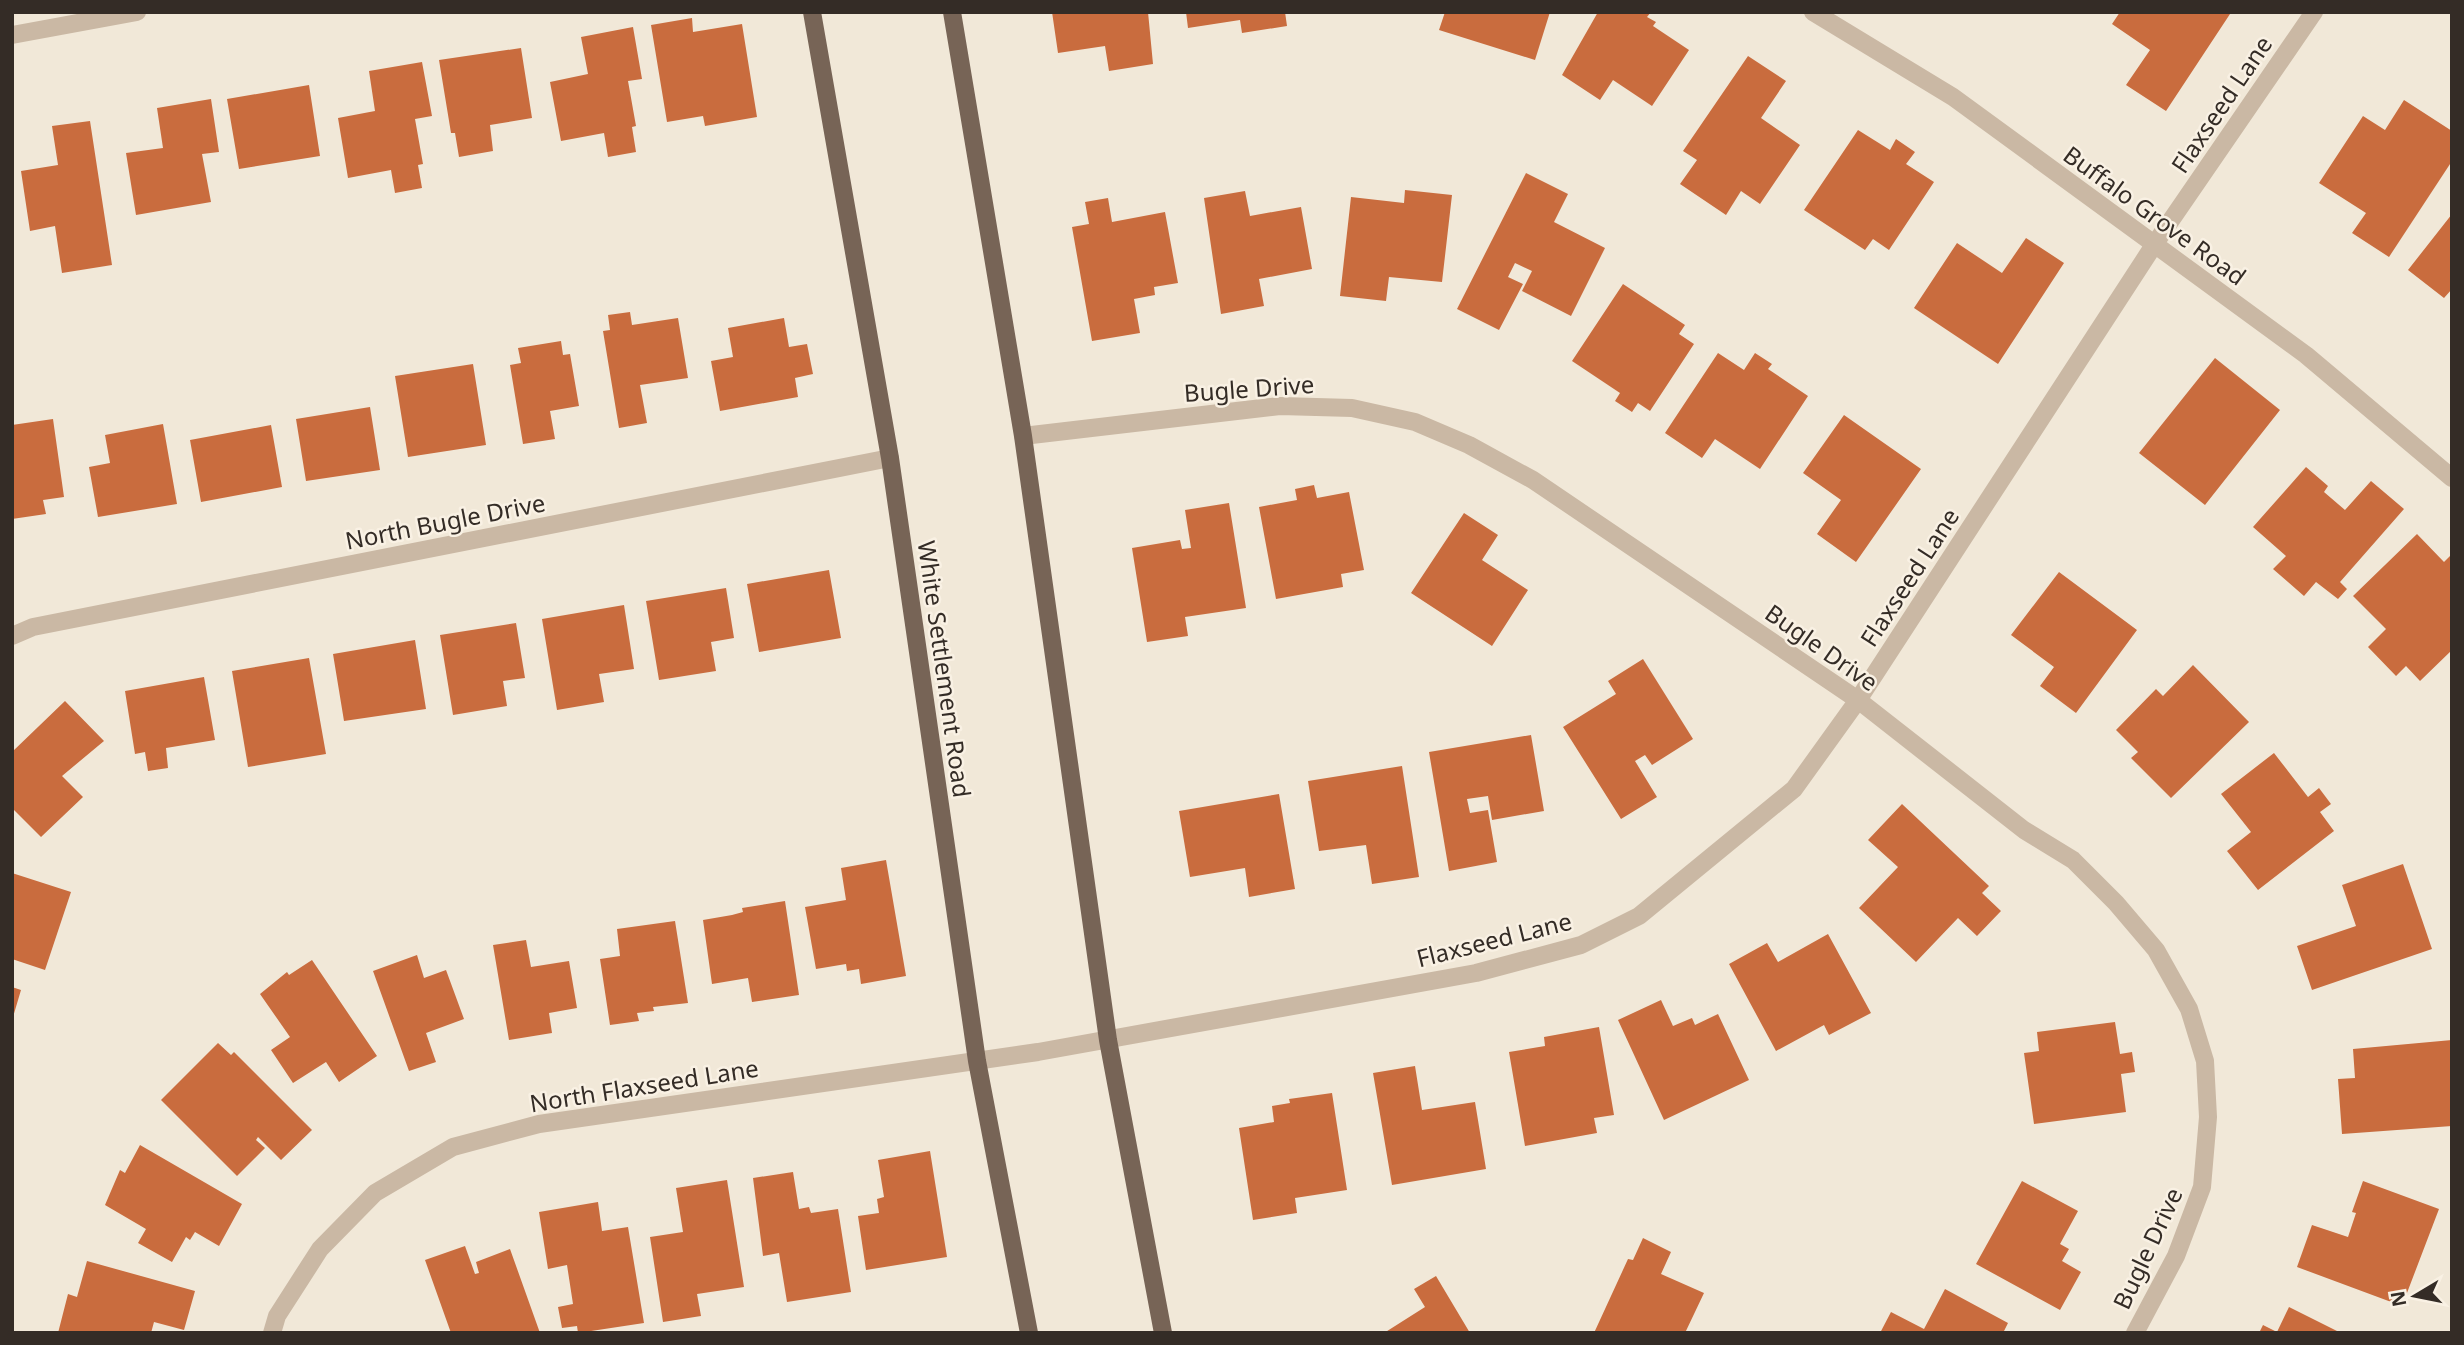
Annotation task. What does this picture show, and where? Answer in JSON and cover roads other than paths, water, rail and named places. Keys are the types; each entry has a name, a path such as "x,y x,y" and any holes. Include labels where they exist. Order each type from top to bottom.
{"main road":[{"name":"White Settlement Road","path":"812,12 890,458 977,1061 1029,1333"},
{"path":"953,12 1023,436 1108,1040 1163,1333"}],"street":[{"path":"12,35 137,12"},
{"name":"Buffalo Grove Road","path":"1813,12 1953,97 2306,355 2452,478"},
{"name":"Flaxseed Lane","path":"1108,1040 1476,973 1581,945 1639,916 1794,789 1858,701 2154,245 2314,12"},
{"name":"Bugle Drive","path":"1023,436 1280,406 1352,408 1415,422 1469,445 1533,480 1858,701 2024,830 2073,860 2116,903 2156,950 2189,1009 2205,1061 2208,1117 2202,1187 2176,1256 2135,1333"},
{"name":"North Bugle Drive","path":"12,636 33,627 890,458"},
{"name":"North Flaxseed Lane","path":"272,1333 277,1316 320,1249 375,1193 453,1147 540,1124 1108,1040"}]}
